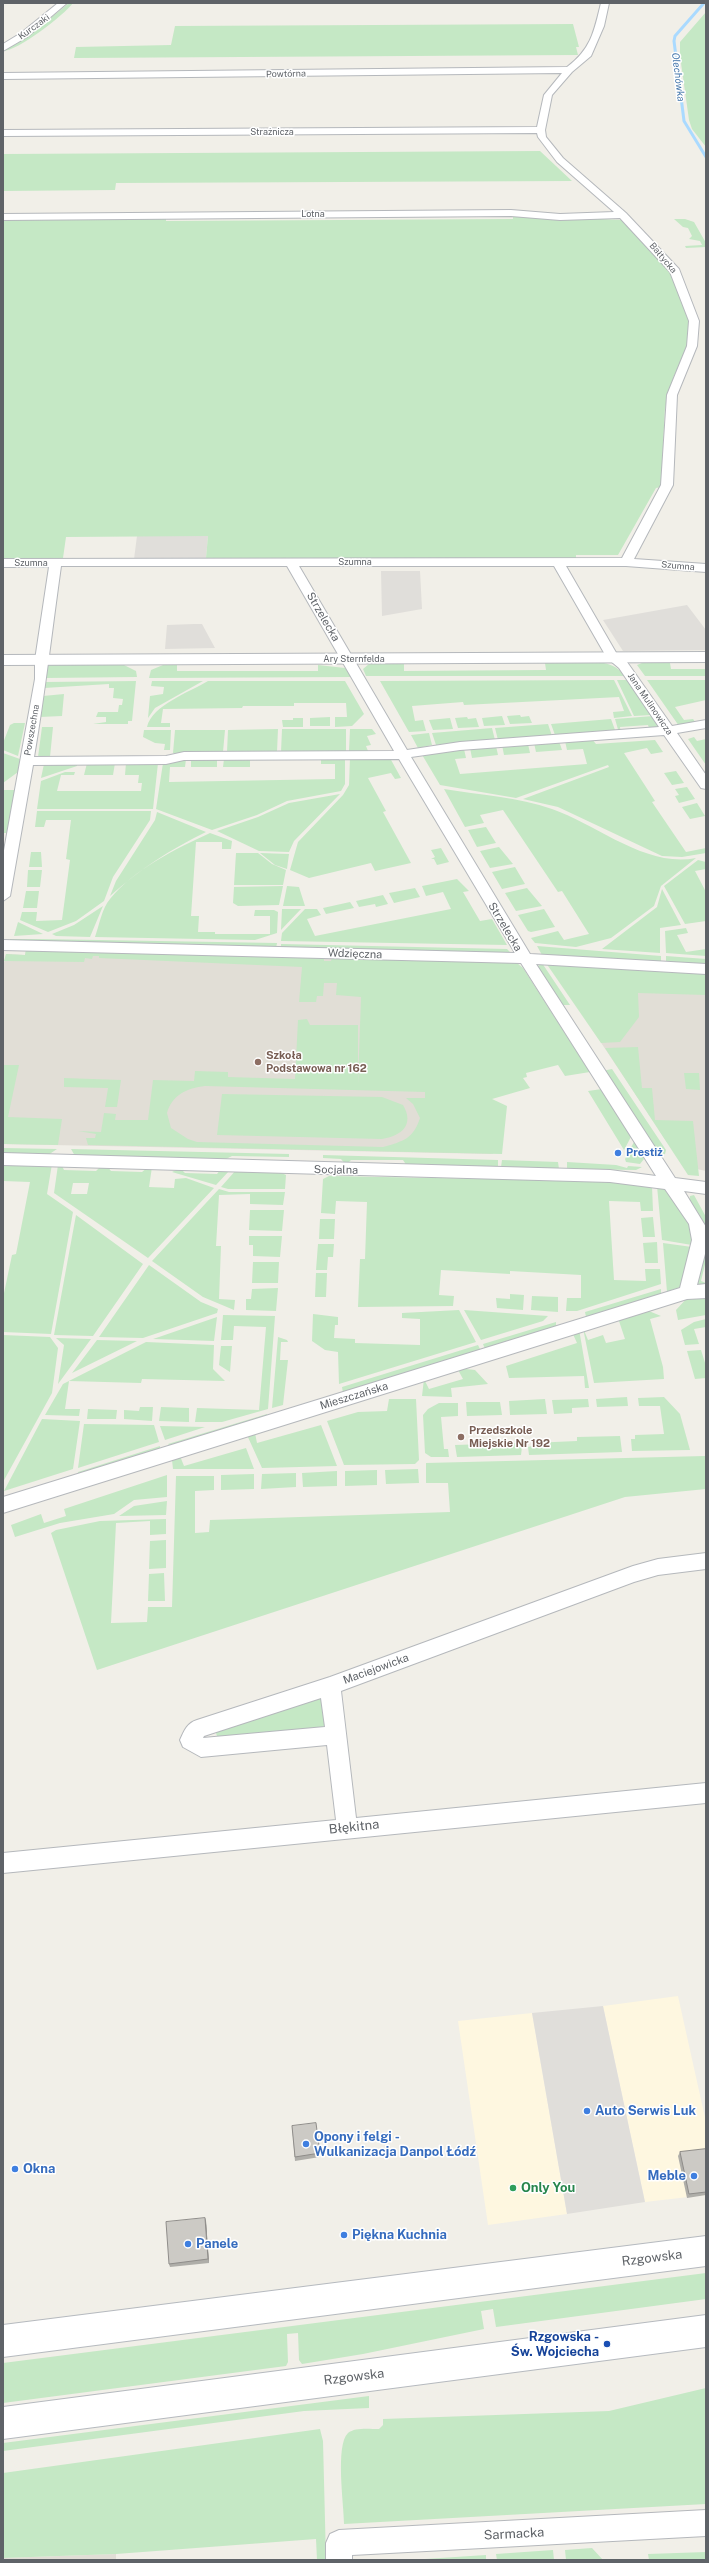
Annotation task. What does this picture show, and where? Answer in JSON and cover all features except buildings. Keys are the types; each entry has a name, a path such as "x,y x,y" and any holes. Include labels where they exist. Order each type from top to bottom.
{"main road":[{"name":"Rzgowska","path":"3,2341 706,2251"},
{"name":"Rzgowska","path":"3,2423 706,2331"}],"street":[{"name":"Kurczaki","path":"3,48 24,35 63,3"},
{"path":"541,130 548,95 569,70 587,56 600,26 605,3"},
{"name":"Powtórna","path":"3,76 569,70"},
{"name":"Strażnicza","path":"3,133 541,130"},
{"name":"Bałtycka","path":"541,130 548,146 560,160 623,215 675,271 694,321 692,346 672,395 667,485 626,562"},
{"name":"Lotna","path":"3,217 504,213 560,217 623,215"},
{"name":"Szumna","path":"3,563 557,561 626,562 706,568"},
{"name":"Jana Mulinowicza","path":"557,561 613,658 623,665 706,785"},
{"name":"Strzelecka","path":"291,562 466,863 524,959 668,1182 697,1223 700,1232 700,1240 687,1292"},
{"name":"Powszechna","path":"3,896 41,680 41,660 56,563"},
{"name":"Ary Sternfelda","path":"3,660 706,657"},
{"path":"27,761 166,760 188,756 404,755 431,748 668,732 706,724"},
{"name":"Wdzięczna","path":"3,945 583,960 706,970"},
{"name":"Socjalna","path":"3,1159 300,1169 610,1176 668,1182"},
{"path":"668,1182 706,1188"},
{"name":"Mieszczańska","path":"3,1505 687,1292 706,1292"},
{"name":"Maciejowicka","path":"334,1735 201,1748 190,1740 197,1729 330,1686 634,1574 658,1567 706,1561"},
{"path":"330,1686 334,1735 347,1828"},
{"name":"Błękitna","path":"3,1863 706,1793"},
{"name":"Sarmacka","path":"339,2560 339,2543 706,2523"}],"shaded area":[{"path":"137,536 208,536 206,558 134,559"},
{"path":"381,571 420,571 422,609 382,616"},
{"path":"687,605 706,630 706,650 623,651 603,620"},
{"path":"202,624 215,648 165,649 167,625"},
{"name":"Szkoła Podstawowa nr 162","path":"26,951 495,962 466,1072 493,1154 3,1144 3,967 6,954 25,955"},
{"path":"706,983 706,1171 683,1166 566,990"},
{"path":"678,1996 706,2122 706,2195 645,2202 603,2006"},
{"name":"Auto Serwis Luk","path":"603,2006 645,2202 567,2214 532,2013"},
{"path":"532,2013 567,2214 488,2225 458,2021"},
{"path":"116,2554 116,2560 3,2560 3,2558"}],"green space":[{"path":"69,3 73,3 68,9 40,32 19,45 3,51 32,33"},
{"path":"706,12 706,147 692,129 689,120 680,56 680,42"},
{"path":"573,24 579,47 576,47 578,55 74,58 76,47 171,45 175,26"},
{"path":"540,151 572,181 116,183 115,190 3,191 3,154"},
{"path":"513,215 622,220 672,274 690,325 689,343 674,376 665,408 661,487 656,488 618,555 576,555 576,558 206,558 208,536 66,537 63,558 3,559 3,218 166,217 166,221 513,219"},
{"path":"674,219 685,219 694,222 706,243 706,247 686,248 685,246 702,245 700,241 689,239 692,236 688,228 683,227"},
{"path":"577,661 600,662 618,669 625,676 366,676 363,669 369,664 404,664 404,671 546,670 545,663"},
{"path":"642,663 670,663 671,669 706,669 706,676 645,676 637,665"},
{"path":"124,665 136,671 137,677 45,678 47,666"},
{"path":"163,665 177,665 177,671 318,671 318,665 345,668 352,677 149,678 151,670"},
{"path":"614,680 632,716 614,718 613,712 624,711 619,697 464,705 463,702 412,706 415,721 423,720 426,731 409,732 380,681"},
{"path":"617,680 628,680 651,715 634,716"},
{"path":"647,680 706,680 706,700 675,707 684,720 693,719 696,723 679,726"},
{"path":"136,681 132,721 128,721 128,724 93,724 106,722 106,717 96,717 98,712 118,712 119,705 122,705 123,699 113,698 114,688 109,688 109,684 44,688 45,682"},
{"path":"152,681 203,681 155,708 148,718 150,696 163,694 164,687 151,686"},
{"path":"208,681 345,681 364,714 352,726 335,727 335,717 347,717 346,703 294,703 294,706 163,709 161,723 170,723 170,727 147,727 150,719 156,712 173,700"},
{"path":"64,694 62,716 40,717 43,696"},
{"path":"520,715 521,717 529,716 532,723 510,724 507,716"},
{"path":"502,716 505,725 484,726 482,718"},
{"path":"653,716 662,730 650,731 648,725 620,727 621,734 619,733 615,719"},
{"path":"330,717 330,726 310,726 310,718"},
{"path":"467,717 468,719 476,718 479,727 458,728 455,718"},
{"path":"293,718 303,718 303,727 283,727 282,720 293,720"},
{"path":"450,718 453,729 433,730 429,720"},
{"path":"611,719 615,730 555,735 551,724"},
{"path":"14,723 25,723 18,756 3,750 3,743 10,725"},
{"path":"548,724 552,736 498,740 495,728"},
{"path":"42,727 53,727 50,757 115,758 38,757"},
{"path":"492,728 495,740 436,745 432,733"},
{"path":"278,729 277,752 227,752 228,730"},
{"path":"282,729 346,729 346,752 281,752"},
{"path":"350,729 372,729 376,734 367,736 371,745 366,746 368,751 349,751"},
{"path":"144,730 171,730 170,750 164,750 165,744 155,743 143,737"},
{"path":"175,730 225,730 223,752 173,753"},
{"path":"429,733 432,745 418,748 411,735"},
{"path":"694,737 697,741 706,739 706,765 688,739"},
{"path":"591,738 596,744 655,740 663,752 651,754 647,748 624,753 655,801 652,802 686,852 706,848 706,853 682,857 662,856 558,807 523,799 609,767 608,765 516,798 440,785 421,753 464,749 466,758 455,759 460,774 587,764 583,749 567,750 565,741"},
{"path":"559,741 562,750 536,752 534,743"},
{"path":"528,744 530,753 504,755 502,745"},
{"path":"496,746 498,755 472,758 470,748"},
{"path":"3,753 20,759 18,772 3,783"},
{"path":"321,758 345,759 345,784 341,791 287,801 257,815 212,830 156,809 163,763 186,759 185,767 170,767 169,782 335,779 335,764 321,764"},
{"path":"350,758 390,758 401,778 395,779 391,773 368,778 386,811 383,812 411,863 375,871 371,863 309,878 290,870 298,842 343,795 349,785"},
{"path":"191,759 217,759 217,767 191,767"},
{"path":"224,759 250,759 250,767 223,767"},
{"path":"77,763 77,766 41,778 44,764"},
{"path":"87,763 115,763 113,775 84,775"},
{"path":"126,763 158,763 153,809 37,809 41,781 65,772 75,772 74,775 61,775 57,791 141,791 142,783 138,783 139,775 125,775"},
{"path":"676,771 684,783 672,785 664,773"},
{"path":"687,787 695,799 679,803 675,796 679,795 675,789"},
{"path":"444,789 513,799 539,805 569,816 641,851 659,857 677,859 696,858 661,886 654,906 611,938 576,947 535,943 531,938 558,931 564,940 589,934 562,891 558,892 503,810 480,815 484,823 465,827"},
{"path":"3,790 15,790 7,833 3,833"},
{"path":"340,794 294,841 289,852 259,851 217,831 258,817 289,803"},
{"path":"697,803 705,816 690,819 682,807"},
{"path":"37,811 151,811 150,820 113,877 104,901 76,921 48,932 20,920 22,912 37,912 36,921 62,920 70,860 66,859 71,820 46,820 44,827 35,827"},
{"path":"157,812 206,832 180,845 156,860 110,896 116,881 155,820"},
{"path":"486,827 496,843 477,847 468,830"},
{"path":"210,833 232,841 231,849 222,849 222,842 196,842 191,916 199,916 198,932 215,932 215,934 270,934 270,916 254,916 255,910 274,910 278,912 277,933 255,940 95,937 107,903 120,888 143,869 156,861"},
{"path":"499,847 513,864 490,868 480,851"},
{"path":"441,848 449,862 437,865 434,859 431,859 435,857 431,850"},
{"path":"31,852 41,852 42,867 29,867"},
{"path":"236,853 258,853 272,864 286,870 283,885 234,885"},
{"path":"260,853 289,854 287,869 275,865"},
{"path":"698,860 706,862 706,869 695,871 706,892 706,921 685,924 664,886"},
{"path":"515,867 525,884 502,889 492,872"},
{"path":"28,870 42,870 40,887 27,887"},
{"path":"457,879 469,891 463,892 480,921 492,919 507,945 281,941 282,933 305,909 317,909 321,915 307,919 315,936 451,909 443,892 426,896 422,886"},
{"path":"283,886 279,905 238,906 233,903 234,887"},
{"path":"287,886 299,887 305,906 283,906"},
{"path":"415,888 420,897 394,903 389,893"},
{"path":"527,888 542,906 516,911 505,893"},
{"path":"662,889 681,925 660,928 660,953 602,949 657,907"},
{"path":"26,891 39,891 37,908 23,908"},
{"path":"383,895 388,904 376,907 375,904 359,907 356,901"},
{"path":"350,902 354,908 326,914 323,908"},
{"path":"103,906 90,937 56,936 52,934 74,925"},
{"path":"282,909 301,909 281,930"},
{"path":"544,909 555,927 531,932 528,931 518,915"},
{"path":"18,922 43,934 14,936"},
{"path":"686,928 688,933 677,935 686,952 706,949 706,956 666,953 665,931"},
{"path":"10,939 277,943 276,949 10,941"},
{"path":"281,944 507,949 512,954 281,949"},
{"path":"537,946 661,956 661,963 542,955"},
{"path":"26,949 324,958 324,961 331,961 332,957 517,963 523,968 590,1072 565,1076 558,1065 526,1073 527,1077 523,1078 530,1088 492,1099 507,1106 502,1154 88,1145 86,1138 95,1138 96,1134 78,1131 101,1132 104,1113 116,1114 115,1120 148,1120 153,1080 194,1081 195,1071 228,1072 228,1077 295,1079 298,1020 307,1019 310,1025 358,1025 358,1084 361,997 336,995 337,983 324,983 323,996 317,996 316,1002 299,1002 302,967 99,958 99,956 93,956 92,959 85,958 84,962 4,961 6,954 25,955","holes":["205,1086 425,1092 425,1098 406,1098 413,1104 420,1118 411,1135 402,1141 383,1147 197,1142 188,1139 171,1128 167,1113 176,1097 186,1091"]},
{"path":"666,956 706,959 706,966 666,963"},
{"path":"542,963 570,1005 558,1005 536,968"},
{"path":"546,963 706,972 706,995 638,993 639,1017 620,1042 601,1043"},
{"path":"638,1047 642,1088 652,1088 655,1120 693,1121 699,1176 688,1175 605,1048"},
{"path":"3,1065 19,1065 8,1117 62,1119 58,1145 3,1144"},
{"path":"612,1069 666,1150 665,1154 658,1156 602,1071"},
{"path":"684,1073 699,1073 700,1090 686,1089"},
{"path":"64,1078 121,1080 117,1107 105,1107 108,1088 64,1087"},
{"path":"602,1089 632,1135 624,1150 588,1091"},
{"path":"222,1094 382,1097 403,1105 406,1112 407,1124 395,1135 382,1139 217,1135"},
{"path":"635,1140 644,1159 640,1164 626,1162 625,1159"},
{"path":"3,1148 57,1149 48,1155 3,1154"},
{"path":"71,1149 289,1154 289,1157 232,1156 222,1161 75,1156"},
{"path":"323,1155 498,1160 498,1168 407,1166 403,1160 351,1160 346,1165 341,1159 323,1158"},
{"path":"502,1160 558,1162 559,1169 501,1167"},
{"path":"567,1162 616,1165 627,1168 628,1166 642,1167 636,1170 567,1169"},
{"path":"3,1163 52,1164 47,1194 73,1212 51,1334 3,1332 3,1298 12,1255 16,1254 30,1182 3,1181"},
{"path":"61,1164 64,1170 96,1171 101,1166 107,1166 111,1171 142,1172 148,1167 152,1167 149,1187 174,1188 175,1179 186,1178 214,1188 148,1258 54,1193 58,1165","holes":["73,1183 89,1183 87,1194 71,1194"]},
{"path":"180,1168 185,1173 217,1174 221,1169 230,1170 216,1185 172,1172"},
{"path":"236,1170 277,1171 286,1175 285,1189 228,1189 221,1187"},
{"path":"329,1176 595,1181 652,1186 653,1211 641,1211 640,1202 609,1201 614,1280 646,1281 645,1269 660,1269 661,1284 577,1311 566,1311 567,1298 581,1298 581,1275 510,1271 510,1274 441,1270 439,1295 454,1296 453,1306 358,1307 360,1259 365,1259 367,1202 336,1201 335,1214 321,1213 323,1179"},
{"path":"657,1186 667,1189 694,1231 692,1245 662,1240"},
{"path":"219,1189 229,1192 285,1192 283,1205 250,1204 250,1194 219,1195 216,1246 221,1246 219,1299 235,1300 234,1310 203,1297 152,1261"},
{"path":"694,1195 706,1217 706,1260 701,1281 706,1283 706,1286 695,1283 689,1201 690,1196"},
{"path":"250,1210 284,1210 282,1231 249,1230"},
{"path":"76,1215 143,1264 93,1336 54,1335"},
{"path":"653,1217 655,1237 643,1237 641,1218"},
{"path":"320,1219 335,1219 334,1239 319,1239"},
{"path":"249,1236 282,1236 280,1257 253,1256 253,1245 249,1245"},
{"path":"657,1242 658,1263 645,1263 643,1243"},
{"path":"663,1243 692,1247 680,1287 667,1292"},
{"path":"318,1244 334,1244 333,1257 328,1257 327,1270 316,1270"},
{"path":"253,1262 279,1262 278,1283 252,1283"},
{"path":"149,1265 201,1302 218,1309 217,1313 143,1338 99,1337"},
{"path":"316,1273 327,1273 326,1297 315,1297"},
{"path":"278,1288 276,1311 246,1310 246,1299 251,1299 252,1289"},
{"path":"661,1289 661,1294 586,1317 585,1312"},
{"path":"510,1294 524,1295 523,1310 497,1308 496,1298 510,1299"},
{"path":"532,1296 558,1297 558,1312 531,1310"},
{"path":"688,1297 706,1297 706,1315 678,1320 676,1310"},
{"path":"644,1309 661,1316 650,1319 663,1367 664,1379 594,1383 583,1328 588,1340 603,1335 606,1343 625,1339 618,1318"},
{"path":"459,1310 476,1342 339,1384 338,1352 325,1350 312,1341 313,1314 338,1317 338,1325 335,1325 334,1338 355,1339 355,1343 420,1345 420,1319 402,1318 402,1313"},
{"path":"464,1310 548,1316 543,1321 481,1340"},
{"path":"223,1315 275,1316 268,1409 222,1422 195,1422 197,1408 259,1410 266,1327 234,1326 233,1340 221,1340"},
{"path":"217,1317 214,1341 153,1339 159,1337"},
{"path":"706,1319 706,1327 694,1329 699,1344 685,1345 681,1330 694,1322"},
{"path":"556,1322 556,1327 485,1349 483,1344"},
{"path":"579,1329 589,1388 585,1388 584,1376 509,1378 506,1366 577,1343 572,1332"},
{"path":"3,1335 50,1337 58,1348 52,1393 3,1482"},
{"path":"278,1337 287,1340 288,1342 281,1342 280,1360 288,1360 283,1405 272,1408"},
{"path":"56,1338 91,1339 58,1384 64,1345"},
{"path":"97,1340 137,1341 72,1373"},
{"path":"146,1342 214,1345 213,1369 225,1381 142,1379 141,1383 69,1381 65,1409 80,1409 79,1416 45,1415 63,1384"},
{"path":"478,1345 481,1351 343,1393 342,1387"},
{"path":"221,1346 232,1346 230,1372 219,1365"},
{"path":"701,1350 706,1366 706,1378 695,1379 687,1351"},
{"path":"457,1368 475,1370 488,1384 451,1388 452,1397 422,1396 424,1379 429,1389 463,1379"},
{"path":"627,1397 628,1406 597,1407 596,1399"},
{"path":"664,1397 680,1414 690,1450 632,1451 631,1439 635,1439 635,1435 664,1434 660,1406 639,1406 638,1398"},
{"path":"389,1399 416,1399 419,1460 415,1464 344,1465 327,1421 358,1412 387,1411"},
{"path":"545,1399 547,1414 510,1415 509,1401"},
{"path":"588,1399 589,1407 572,1408 572,1413 554,1414 552,1400"},
{"path":"466,1402 500,1402 502,1415 467,1416"},
{"path":"439,1403 458,1403 458,1416 441,1417 444,1449 448,1449 449,1457 431,1457 425,1453 423,1415 428,1409"},
{"path":"140,1407 153,1407 152,1421 124,1419 124,1410 139,1411"},
{"path":"161,1407 189,1408 189,1422 159,1421"},
{"path":"88,1409 117,1410 116,1419 87,1419"},
{"path":"267,1414 267,1418 172,1448 168,1444"},
{"path":"42,1419 80,1421 73,1469 4,1491"},
{"path":"84,1424 154,1425 159,1442 78,1468"},
{"path":"321,1425 337,1466 262,1468 247,1435 255,1433 257,1443"},
{"path":"160,1426 205,1427 165,1440"},
{"path":"620,1436 622,1452 529,1455 528,1447 532,1446 532,1443 577,1441 577,1437"},
{"path":"516,1443 517,1446 522,1447 521,1455 457,1457 455,1445"},
{"path":"160,1446 160,1451 77,1477 78,1472"},
{"path":"246,1448 254,1469 173,1469 172,1460 180,1456 184,1466"},
{"path":"705,1456 706,1489 625,1497 97,1670 51,1533 56,1530 100,1521 166,1519 166,1534 150,1535 150,1521 116,1523 111,1623 147,1622 148,1607 172,1607 176,1476 214,1476 214,1490 195,1491 195,1533 209,1532 210,1520 450,1512 448,1483 426,1483 426,1463"},
{"path":"418,1469 419,1483 386,1484 385,1470"},
{"path":"377,1470 377,1485 345,1486 345,1471"},
{"path":"337,1471 337,1486 303,1487 302,1473"},
{"path":"296,1473 296,1487 261,1489 262,1474"},
{"path":"254,1474 254,1489 221,1490 221,1475"},
{"path":"167,1475 167,1497 134,1500 114,1514 60,1523 15,1537 11,1525 41,1514 44,1523 66,1516 64,1509"},
{"path":"167,1501 166,1515 119,1516 134,1506"},
{"path":"166,1540 166,1568 149,1569 150,1541"},
{"path":"164,1573 165,1601 148,1601 149,1574"},
{"path":"319,1697 323,1701 329,1725 320,1730 218,1739 216,1733 218,1728"},
{"path":"706,2273 706,2299 496,2327 493,2309 481,2311 484,2329 363,2354 302,2364 299,2360 298,2333 287,2334 288,2362 286,2366 3,2403 3,2363"},
{"path":"706,2388 706,2504 344,2524 341,2462 344,2440 351,2431 379,2429 383,2425 383,2419 609,2411"},
{"path":"369,2396 369,2408 304,2411 3,2451 3,2443"},
{"path":"320,2429 323,2441 326,2560 317,2560 316,2539 116,2554 3,2558 3,2473"},
{"path":"592,2548 603,2560 566,2560 565,2550"},
{"path":"553,2550 554,2560 497,2560 496,2554"},
{"path":"706,2552 706,2560 649,2560 648,2554"},
{"path":"486,2555 486,2560 425,2560 425,2559"}],"waterway":[{"name":"Olechówka","path":"704,3 675,36 674,41 684,121 706,157"}],"place":[{"name":"Szkoła Podstawowa nr 162","path":"258,1062"},
{"name":"Prestiż","path":"618,1153"},
{"name":"Przedszkole Miejskie Nr 192","path":"461,1437"},
{"name":"Auto Serwis Luk","path":"587,2111"},
{"name":"Opony i felgi - Wulkanizacja Danpol Łódź","path":"306,2144"},
{"name":"Okna","path":"15,2169"},
{"name":"Meble","path":"694,2176"},
{"name":"Only You","path":"513,2188"},
{"name":"Piękna Kuchnia","path":"344,2235"},
{"name":"Panele","path":"188,2244"},
{"name":"Rzgowska - Św. Wojciecha","path":"607,2344"}]}
